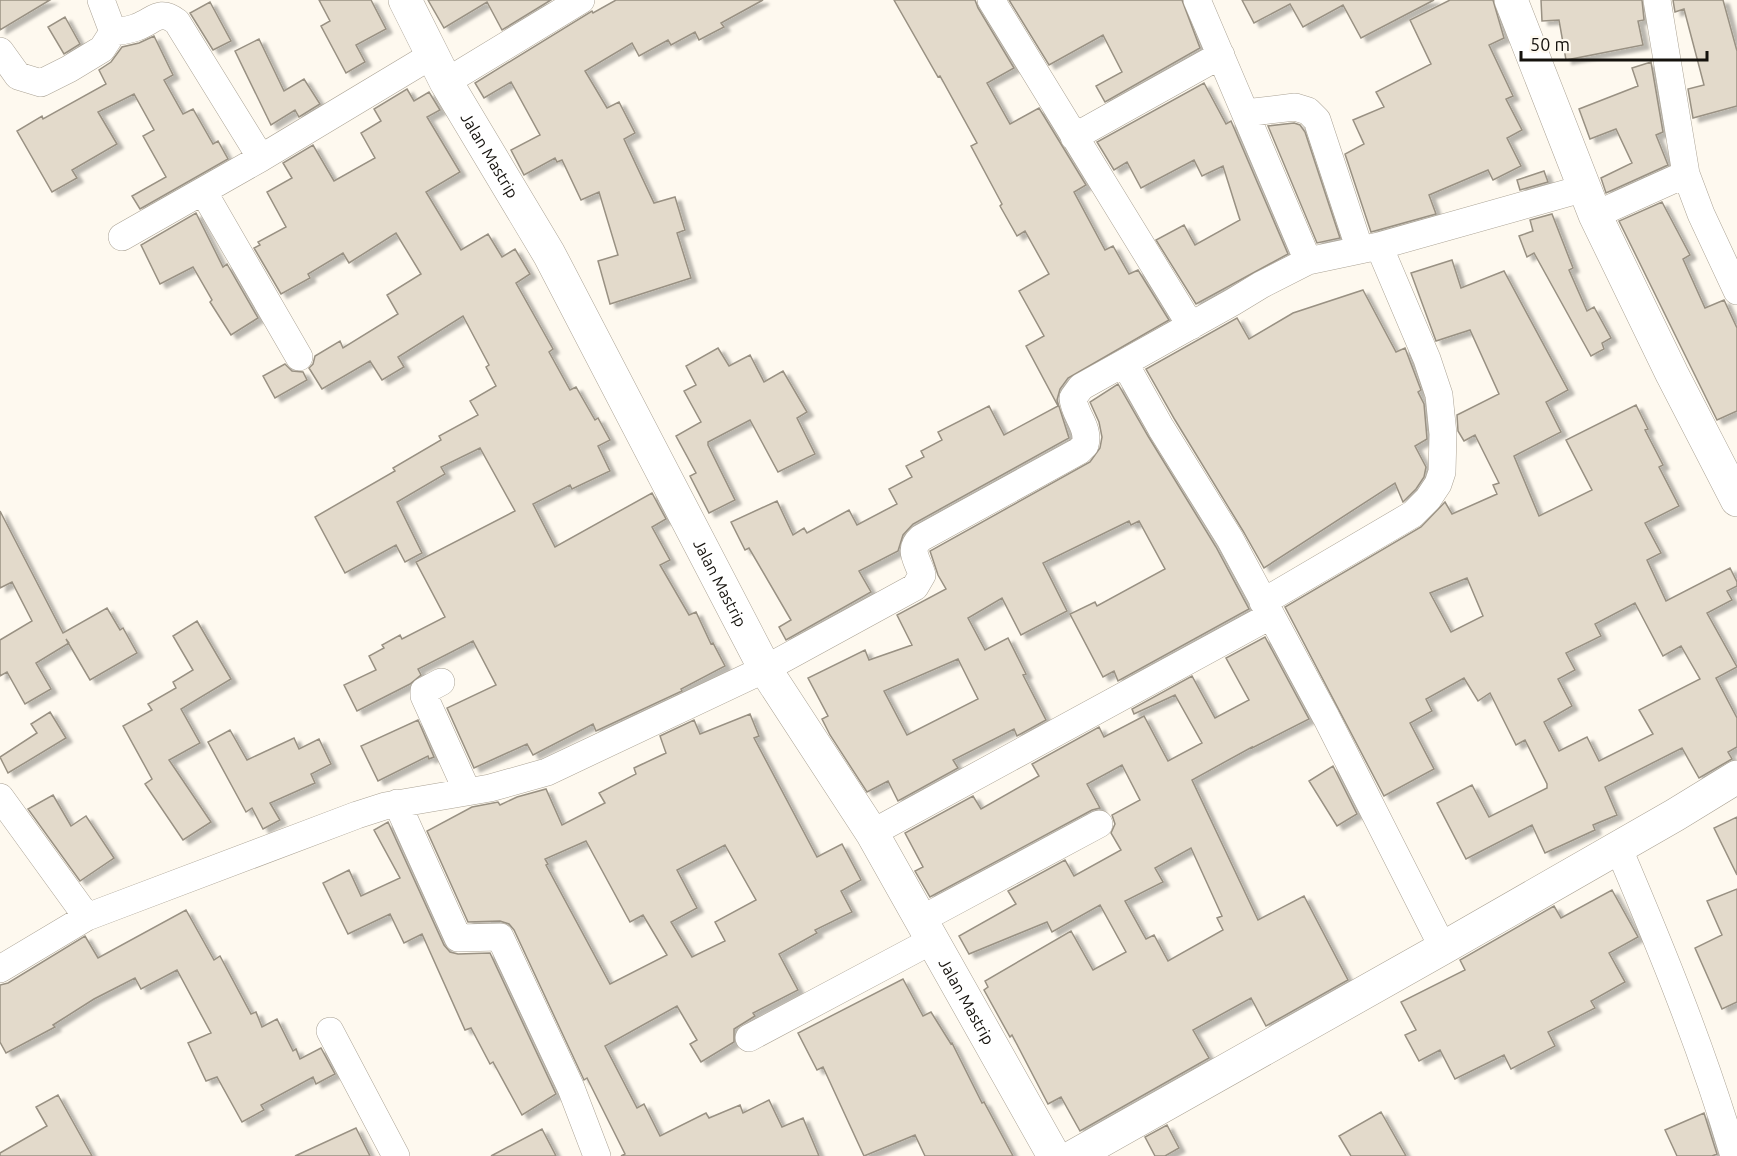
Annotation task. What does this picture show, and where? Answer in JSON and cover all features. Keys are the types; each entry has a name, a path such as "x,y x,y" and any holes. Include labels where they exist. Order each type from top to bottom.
{"street":[{"path":"101,0 113,32"},
{"name":"Jalan Mastrip","path":"405,0 440,68 549,254 765,669 872,833 1054,1156"},
{"path":"122,237 261,158 581,0"},
{"path":"991,0 1191,326"},
{"path":"1197,0 1308,261"},
{"path":"1511,0 1590,202 1672,374 1737,500"},
{"path":"1657,0 1686,174 1701,214 1737,291"},
{"path":"0,51 18,76 41,83 102,49 113,32 137,28 158,16 169,16 177,22 261,158"},
{"path":"1074,137 1221,55"},
{"path":"872,833 1267,609 1413,514 1428,500 1438,484 1442,472 1443,434 1439,395 1427,359 1369,248 1317,120 1308,111 1295,107 1245,113"},
{"path":"0,969 87,917 357,815 397,803 490,788 547,772 765,669 915,587 922,575 913,547 921,538 1079,451 1087,439 1073,404 1076,392 1279,274 1308,261 1590,202 1686,174"},
{"path":"203,191 299,357"},
{"path":"1125,364 1161,428 1230,539 1326,717 1443,948"},
{"path":"441,682 424,691 424,696 467,791"},
{"path":"1074,1156 1443,948 1737,777"},
{"path":"0,797 87,917"},
{"path":"397,803 458,938 501,938 572,1088 597,1156"},
{"path":"749,1038 1099,824"},
{"path":"1618,847 1661,948 1721,1113 1734,1156"},
{"path":"330,1031 396,1156"}],"building":[{"path":"0,0 50,0 0,30"},
{"path":"319,0 371,0 386,29 356,45 365,62 346,73 321,26 330,21"},
{"path":"428,0 551,0 502,30 487,2 444,28"},
{"path":"616,0 763,0 721,23 724,27 699,40 695,32 671,45 668,40 639,56 632,43 585,71 607,108 619,102 635,133 624,139 654,203 675,197 685,230 677,233 691,278 610,304 598,261 618,255 599,192 581,200 562,160 557,162 555,158 524,175 511,150 540,135 511,82 484,98 475,83 592,11 593,13"},
{"path":"894,0 975,0 1014,68 987,83 1010,124 1039,108 1086,185 1074,192 1105,250 1113,246 1129,274 1138,270 1169,320 1068,378 1060,389 1057,400 1069,438 913,524 903,535 898,551 859,571 871,592 786,640 779,627 791,620 749,548 745,550 731,522 777,501 793,535 804,528 807,533 849,510 857,525 897,504 889,489 912,477 906,466 924,457 921,451 942,440 938,432 989,406 1004,435 1058,406 1026,346 1044,336 1019,291 1049,274 1025,231 1017,236 1000,206 1002,204 971,146 977,143"},
{"path":"1009,0 1182,0 1200,48 1105,102 1096,86 1122,72 1103,35 1049,65"},
{"path":"1242,0 1434,0 1361,38 1343,5 1303,27 1290,4 1254,23"},
{"path":"1450,0 1493,0 1504,38 1489,45 1513,96 1506,99 1522,130 1507,138 1521,166 1493,180 1488,170 1429,195 1436,214 1371,232 1345,154 1364,144 1353,120 1384,107 1376,92 1431,64 1410,20"},
{"path":"1541,0 1642,0 1644,20 1638,21 1643,45 1566,60 1559,20 1542,21"},
{"path":"1673,0 1723,0 1737,51 1737,106 1693,118 1688,89 1704,85 1684,9 1675,12"},
{"path":"210,2 231,41 213,50 190,13"},
{"path":"65,17 80,44 64,54 48,27"},
{"path":"154,36 173,75 164,80 183,114 193,109 213,144 218,141 228,159 140,209 132,196 166,177 143,136 154,130 134,94 98,112 117,144 72,170 77,178 52,192 17,131 106,84 99,70 111,62 122,47"},
{"path":"259,39 284,91 304,79 320,104 299,117 295,110 271,125 235,51"},
{"path":"1651,62 1663,132 1656,135 1668,165 1606,193 1601,178 1632,163 1616,129 1590,139 1579,109 1638,86 1632,68"},
{"path":"1204,83 1226,124 1231,121 1288,254 1196,304 1156,240 1184,225 1195,245 1240,220 1223,166 1202,176 1194,160 1141,188 1127,162 1114,170 1097,142"},
{"path":"407,89 414,101 429,92 440,110 427,117 460,172 426,192 461,250 488,234 502,257 515,249 530,274 516,283 553,349 549,352 570,390 576,387 595,420 598,418 610,440 598,446 610,471 572,489 570,485 533,504 555,547 652,493 666,519 652,527 670,560 660,565 689,615 696,612 711,644 713,643 725,666 681,689 682,691 596,731 593,724 533,755 527,744 474,768 447,708 496,685 473,641 418,669 421,675 410,684 357,711 344,685 376,670 369,656 384,648 382,645 400,635 402,639 445,617 416,562 515,511 480,448 441,467 445,474 397,502 422,553 405,562 396,545 345,573 315,517 395,471 393,468 441,440 439,436 478,415 470,401 496,386 486,367 489,365 463,316 398,357 404,367 382,380 370,361 322,389 309,368 315,356 340,341 343,348 398,314 387,295 421,274 396,233 349,263 343,253 308,274 310,278 281,294 254,248 260,245 258,242 286,227 267,192 292,178 283,163 313,145 334,181 375,158 361,133 381,121 374,109"},
{"path":"1294,123 1300,125 1305,132 1340,238 1317,243 1268,126"},
{"path":"1544,171 1548,182 1520,190 1517,180"},
{"path":"1662,202 1690,255 1683,259 1705,308 1724,300 1737,328 1737,411 1717,420 1619,221"},
{"path":"196,213 223,267 227,264 258,318 231,335 210,302 212,300 193,267 160,284 141,245"},
{"path":"1552,214 1573,268 1569,270 1587,311 1594,307 1611,338 1602,343 1604,349 1591,356 1534,253 1527,257 1519,236 1533,231 1530,220"},
{"path":"1452,260 1461,288 1504,271 1568,390 1546,402 1561,432 1514,456 1539,516 1592,490 1566,440 1636,405 1648,429 1645,430 1663,465 1659,467 1679,506 1645,523 1661,553 1647,560 1666,601 1730,568 1737,582 1737,586 1727,591 1732,600 1707,613 1737,667 1716,678 1737,718 1737,747 1728,752 1732,759 1699,778 1682,748 1605,787 1617,815 1593,825 1595,830 1545,853 1532,825 1466,859 1437,803 1472,785 1489,817 1547,788 1525,740 1516,745 1490,693 1478,701 1464,678 1426,699 1432,711 1410,723 1434,769 1384,796 1285,607 1421,527 1445,502 1452,514 1497,494 1493,485 1499,483 1475,435 1464,441 1458,431 1457,415 1499,394 1470,330 1436,341 1411,273","holes":["1467,578 1483,616 1451,632 1430,593","1635,603 1663,656 1681,646 1700,679 1639,710 1653,734 1599,761 1587,737 1559,751 1544,722 1572,706 1558,679 1575,670 1566,653 1601,636 1595,624"]},
{"path":"1363,290 1396,352 1405,348 1421,390 1418,392 1424,404 1427,439 1415,446 1426,467 1424,477 1403,502 1395,483 1264,568 1146,369 1237,318 1249,339 1293,313"},
{"path":"718,348 729,366 750,355 764,382 783,371 807,412 797,418 815,454 778,472 750,420 708,442 735,500 709,513 690,476 696,473 676,436 701,422 684,391 696,385 686,366"},
{"path":"285,364 292,371 303,372 307,380 275,398 263,376"},
{"path":"1118,384 1216,547 1249,609 1118,681 1114,671 1103,677 1070,614 1095,602 1097,606 1165,569 1139,521 1131,525 1129,521 1043,563 1067,611 1021,635 1002,598 968,618 985,650 1008,638 1026,674 1023,675 1046,720 1017,736 1014,729 953,760 958,768 898,801 888,781 867,792 830,735 822,719 828,716 808,678 865,650 869,660 912,645 897,615 946,589 938,575 930,551 1090,462 1100,448 1102,437 1099,422 1090,402","holes":["958,659 978,699 907,735 884,691"]},
{"path":"0,511 63,633 107,608 120,630 123,628 137,653 90,680 69,643 36,663 51,689 25,704 7,672 0,676 0,640 32,621 12,582 0,588"},
{"path":"197,621 231,679 181,709 200,743 169,760 211,822 183,840 145,784 152,779 123,726 152,710 148,704 176,688 173,682 193,670 173,636"},
{"path":"1265,637 1309,719 1192,780 1258,920 1304,896 1348,980 1266,1026 1251,998 1193,1030 1209,1058 1080,1131 1061,1097 1048,1104 1012,1035 1010,1037 984,990 988,987 985,981 1071,931 1093,970 1126,952 1100,905 1052,932 1047,922 969,954 959,936 1016,904 1008,891 1065,860 1074,876 1121,850 1111,833 1115,824 1112,815 1140,800 1122,765 1087,784 1100,808 1092,810 930,897 915,871 923,867 905,833 973,796 981,809 1039,776 1032,764 1099,727 1104,737 1144,716 1168,761 1202,743 1175,695 1134,714 1132,709 1192,676 1215,718 1249,700 1226,658","holes":["1191,848 1222,916 1217,918 1223,930 1168,961 1154,935 1146,939 1125,901 1163,882 1155,868"]},
{"path":"50,712 66,738 8,773 0,757 37,733 31,724"},
{"path":"750,714 759,736 754,738 817,857 842,844 861,880 841,891 852,912 815,930 817,933 779,954 798,990 753,1013 755,1016 734,1029 734,1042 701,1062 690,1044 697,1040 677,1006 605,1046 637,1108 644,1104 660,1136 706,1113 709,1118 740,1105 743,1113 769,1100 782,1127 803,1118 819,1156 621,1156 625,1154 587,1078 584,1080 514,930 509,924 500,921 468,922 427,831 472,807 498,802 500,805 517,797 546,789 562,825 605,803 599,793 636,774 634,768 666,753 660,736 694,720 700,734","holes":["586,841 630,922 643,915 667,955 610,984 546,865 548,864 545,859","725,845 756,900 715,922 725,941 692,957 671,922 697,908 677,870"]},
{"path":"418,720 434,757 429,759 428,756 378,781 361,746"},
{"path":"230,730 247,760 294,738 299,749 319,739 331,764 311,774 315,783 270,803 280,820 263,829 252,808 246,812 208,742"},
{"path":"1333,766 1357,814 1337,826 1309,781"},
{"path":"53,795 71,826 86,816 114,858 80,881 28,809"},
{"path":"1737,817 1737,875 1714,828"},
{"path":"388,822 444,945 450,952 458,954 490,953 556,1094 522,1115 493,1062 490,1064 471,1028 465,1030 422,934 404,943 390,914 348,934 323,883 349,870 361,896 400,878 374,830"},
{"path":"1737,889 1737,1002 1722,1009 1695,948 1722,935 1707,901"},
{"path":"1612,890 1638,937 1609,953 1625,982 1591,1001 1595,1008 1548,1032 1555,1046 1511,1069 1504,1055 1455,1079 1440,1050 1419,1061 1405,1035 1416,1030 1401,1002 1465,970 1460,960 1554,906 1561,918"},
{"path":"186,910 214,960 220,956 251,1014 256,1012 262,1027 277,1019 293,1051 296,1049 300,1059 321,1048 335,1074 316,1084 313,1077 261,1105 264,1110 242,1122 217,1077 206,1081 188,1043 211,1033 177,970 141,989 135,978 94,999 53,1025 55,1027 6,1053 0,1042 0,985 8,983 85,936 98,958"},
{"path":"903,979 923,1016 931,1012 952,1043 982,1103 984,1102 1013,1156 925,1156 915,1135 864,1156 823,1067 817,1070 798,1033"},
{"path":"58,1095 92,1156 0,1156 0,1153 47,1126 36,1107"},
{"path":"1381,1112 1406,1156 1351,1156 1339,1136"},
{"path":"1704,1113 1717,1154 1677,1156 1665,1130"},
{"path":"1167,1125 1179,1148 1165,1156 1155,1156 1145,1137"},
{"path":"356,1128 370,1156 295,1156"},
{"path":"542,1129 556,1156 491,1156"}]}
